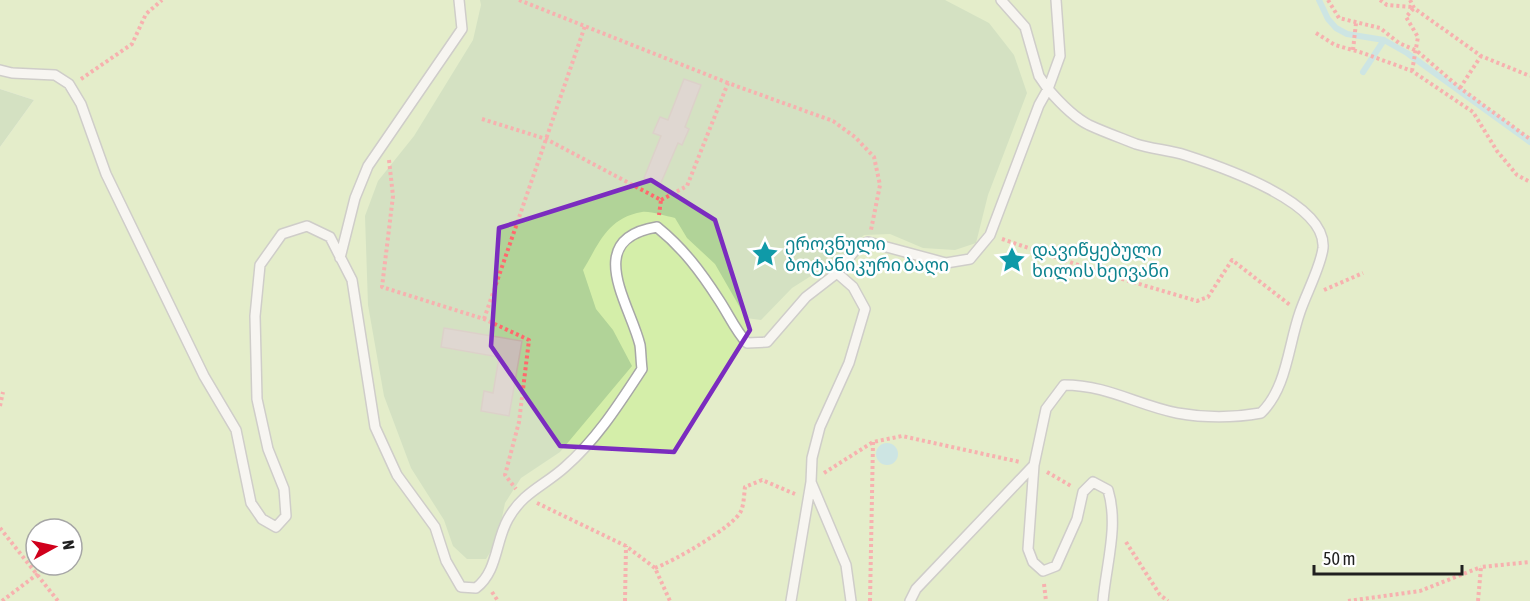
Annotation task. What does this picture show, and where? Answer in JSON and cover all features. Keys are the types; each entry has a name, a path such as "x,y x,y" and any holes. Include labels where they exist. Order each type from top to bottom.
{"lane":[{"path":"340,258 355,198 368,166 462,29 459,0"},
{"path":"1001,0 1025,27 1039,76 1062,105 1087,124 1137,144 1184,155 1284,197 1312,220 1320,232 1323,247 1292,334 1281,381 1261,413 1216,417 1176,412 1089,385 1064,385 1046,409 1035,465 1028,549 1032,562 1043,571 1056,566 1077,519 1083,492 1093,482 1108,490 1113,506 1114,523 1102,601"},
{"path":"0,70 12,73 55,75 69,84 81,104 106,174 204,376 236,430 251,503 262,519 276,527 286,516 284,489 268,449 257,399 255,316 260,265 282,234 307,226 330,237 352,280 375,427 397,475 435,528 446,561 461,587 476,588 485,581 507,521 523,496 564,468 595,436 642,369 639,345 619,294 616,266 627,238 640,230 657,227 680,246 721,303 736,332 747,344 767,342 806,297 837,273 856,249 868,242 946,263 970,259 990,235 1060,56 1056,0"},
{"path":"791,601 811,482 812,458 820,427 849,363 866,309 853,287 837,273"},
{"path":"910,601 916,589 955,546 1035,465"},
{"path":"811,482 846,565 850,601"}],"path":[{"path":"69,84 91,74 132,44 146,14 162,0"},
{"path":"519,0 833,122 855,137 874,157 880,185 868,242"},
{"path":"1328,0 1340,18 1380,28 1399,43 1417,51 1460,88 1530,139"},
{"path":"1380,0 1387,5 1414,8"},
{"path":"1410,0 1414,8 1480,56 1530,76"},
{"path":"1412,71 1418,37 1406,17 1414,8"},
{"path":"1353,50 1356,23"},
{"path":"484,319 585,26"},
{"path":"1316,33 1335,45 1412,71 1473,112 1497,151 1517,175 1530,182"},
{"path":"1460,88 1480,56"},
{"path":"661,200 687,186 729,83"},
{"path":"482,119 546,139 661,200"},
{"path":"387,138 393,196 382,287 484,319 529,340 519,422 505,475 523,496 626,546 655,568 670,601"},
{"path":"657,227 661,200"},
{"path":"990,235 1102,273 1197,301 1208,297 1232,260 1284,303"},
{"path":"1305,299 1363,273"},
{"path":"0,406 3,392"},
{"path":"655,568 672,562 740,513 746,487 762,480 798,495 811,482 873,442 902,436 1035,465"},
{"path":"870,601 873,442"},
{"path":"0,528 24,556"},
{"path":"625,601 626,546"},
{"path":"1348,601 1420,591 1481,567 1530,562"},
{"path":"1478,601 1481,567"},
{"path":"2,601 34,577"},
{"path":"42,577 58,601"}],"highlighted area":[{"path":"651,180 715,220 750,330 674,452 560,446 491,346 499,228"}],"green space":[{"name":"ეროვნული ბოტანიკური ბაღი","path":"0,0 1530,0 1530,601 0,601 0,147 34,100 0,89"},
{"path":"480,0 945,0 989,23 1014,55 1027,93 988,195 976,243 955,250 923,248 890,234 864,235 841,257 792,288 761,320 746,318 715,264 687,238 675,218 642,212 630,215 612,226 599,242 583,270 596,309 613,330 632,366 560,452 521,478 505,503 497,541 486,559 467,559 453,546 444,520 411,468 384,396 368,305 365,216 378,181 414,136 473,40 481,5"},
{"path":"0,89 34,100 0,147"}],"water":[{"path":"887,443 895,446 898,454 895,462 887,465 879,462 876,454 879,446"}],"building":[{"path":"684,79 701,85 685,127 689,129 682,145 678,143 660,185 644,178 661,136 653,133 660,117 668,120"},
{"path":"444,328 522,341 509,416 481,411 484,391 493,393 499,357 441,347"}],"waterway":[{"path":"1319,0 1328,19 1336,28 1347,34 1384,40 1407,53 1530,142"},
{"path":"1363,72 1384,40"}],"place":[{"name":"ეროვნული ბოტანიკური ბაღი","path":"765,254"},
{"name":"დავიწყებული ხილის ხეივანი","path":"1012,260"}]}
